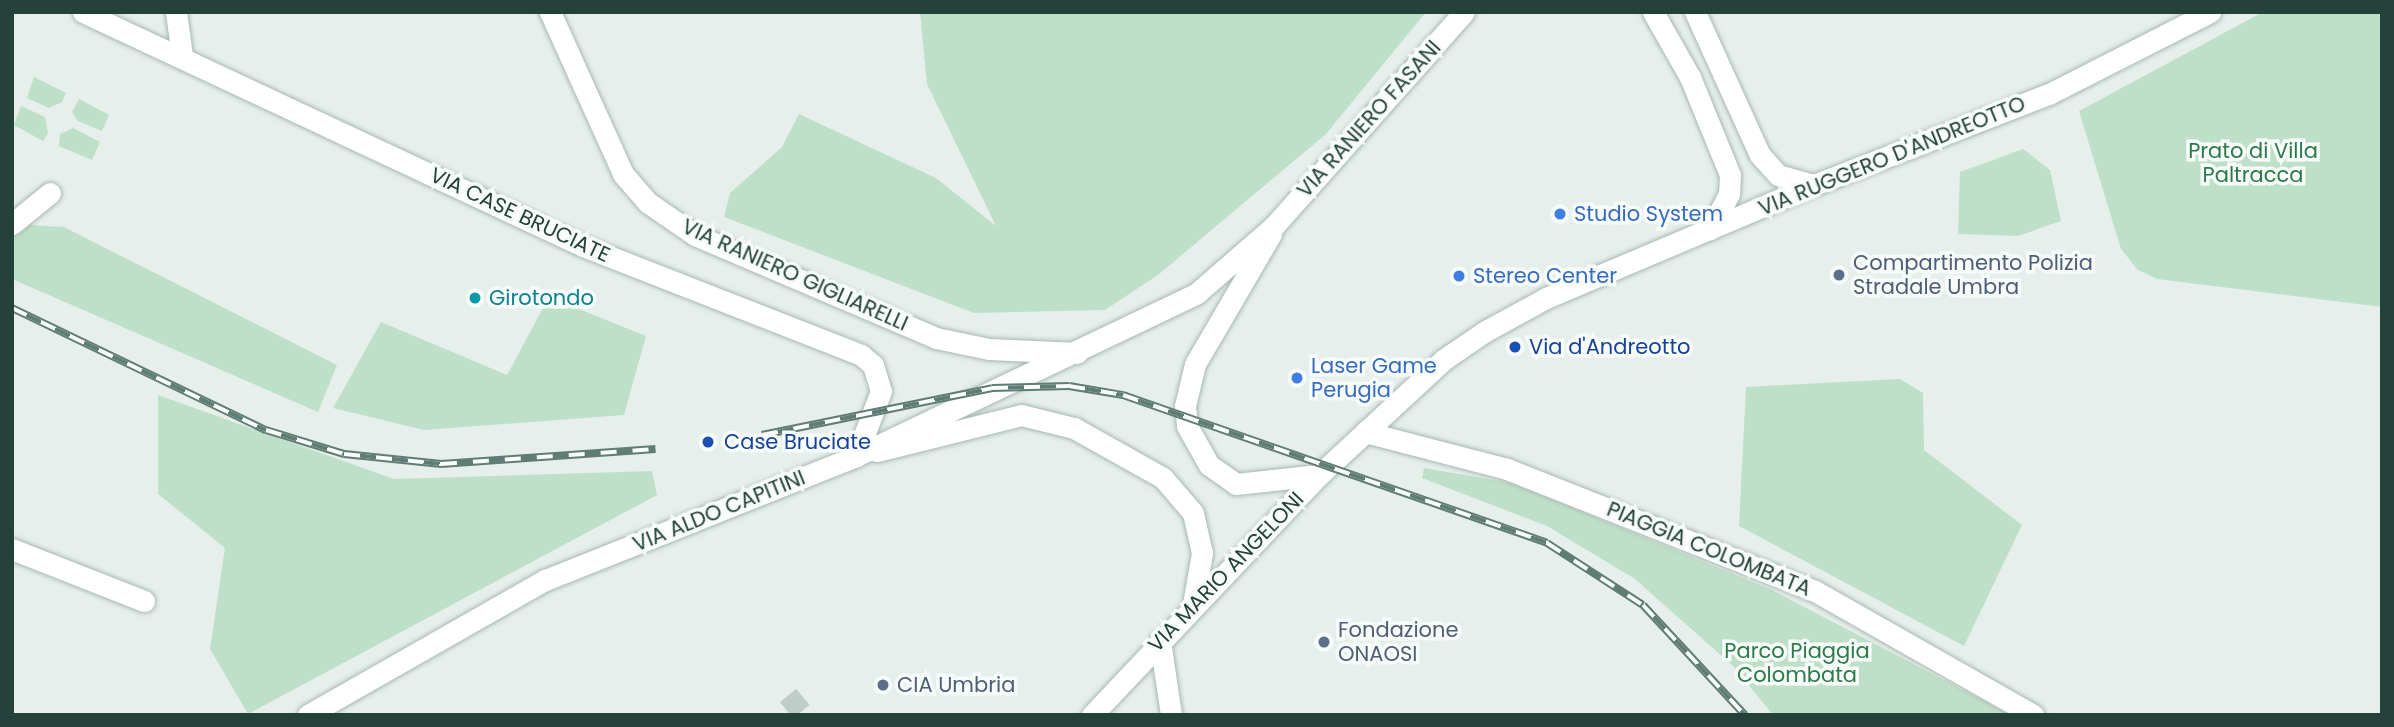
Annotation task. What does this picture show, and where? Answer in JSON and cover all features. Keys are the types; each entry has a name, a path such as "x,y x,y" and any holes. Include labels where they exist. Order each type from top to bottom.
{"street":[{"name":"VIA CASE BRUCIATE","path":"83,12 182,56 583,247 861,355 873,365 881,391 856,456"},
{"path":"176,12 182,56"},
{"name":"VIA RANIERO GIGLIARELLI","path":"550,12 623,174 647,202 695,235 936,338 989,349 1077,353"},
{"name":"VIA RANIERO FASANI","path":"1274,226 1464,12"},
{"path":"1653,12 1690,77 1730,175 1729,194 1710,229"},
{"path":"1695,12 1760,155 1778,175 1814,185"},
{"name":"VIA RUGGERO D'ANDREOTTO","path":"1365,432 1443,360 1496,324 1814,185 2049,94 2210,12"},
{"path":"12,224 50,193"},
{"path":"1274,226 1261,262 1195,364 1185,406 1187,426 1209,465 1236,484 1319,475"},
{"name":"VIA ALDO CAPITINI","path":"308,715 545,580 856,456 1077,353 1197,293 1274,226"},
{"path":"856,456 993,418 1021,415 1074,428 1163,478 1193,513 1202,553 1193,604"},
{"name":"VIA MARIO ANGELONI","path":"1092,715 1193,604 1319,475 1365,432"},
{"name":"PIAGGIA COLOMBATA","path":"1365,432 1507,469 1815,591 2033,715"},
{"path":"12,549 144,601"},
{"path":"1160,641 1171,715"}],"green space":[{"path":"920,12 1426,12 1326,134 1158,275 1105,310 974,313 724,217 730,193 782,147 799,114 936,178 996,226 927,84"},
{"name":"Prato di Villa Paltracca","path":"2263,12 2382,12 2382,307 2157,279 2138,270 2121,249 2079,111"},
{"path":"34,77 66,93 62,102 49,108 27,98"},
{"path":"79,99 109,115 102,131 78,121 72,112"},
{"path":"21,106 45,117 48,133 43,141 14,125"},
{"path":"73,128 100,142 92,160 59,146 60,134"},
{"path":"2023,149 2050,170 2061,221 2018,236 1958,234 1960,172"},
{"path":"12,224 64,227 337,365 318,412 12,279"},
{"path":"549,297 646,336 624,415 424,430 333,408 381,322 507,375"},
{"path":"1900,379 1923,393 1924,450 2022,525 1964,646 1739,526 1746,387"},
{"path":"158,395 394,479 652,471 657,495 248,714 210,649 225,548 158,494"},
{"name":"Parco Piaggia Colombata","path":"1424,468 1512,483 1772,590 2011,715 1773,715 1733,666 1635,579 1547,526 1422,478"}],"tunnel":[{"path":"788,695 805,715"}],"railway":[{"path":"12,308 266,430 344,454 441,464 655,449"},
{"path":"762,435 992,388 1069,386 1123,395 1547,543 1643,605 1745,715"}],"place":[{"name":"Studio System","path":"1560,214"},
{"name":"Compartimento Polizia Stradale Umbra","path":"1839,275"},
{"name":"Stereo Center","path":"1459,276"},
{"name":"Girotondo","path":"475,298"},
{"name":"Via d'Andreotto","path":"1515,347"},
{"name":"Laser Game Perugia","path":"1297,378"},
{"name":"Case Bruciate","path":"708,442"},
{"name":"Fondazione ONAOSI","path":"1324,642"},
{"name":"CIA Umbria","path":"883,685"}]}
